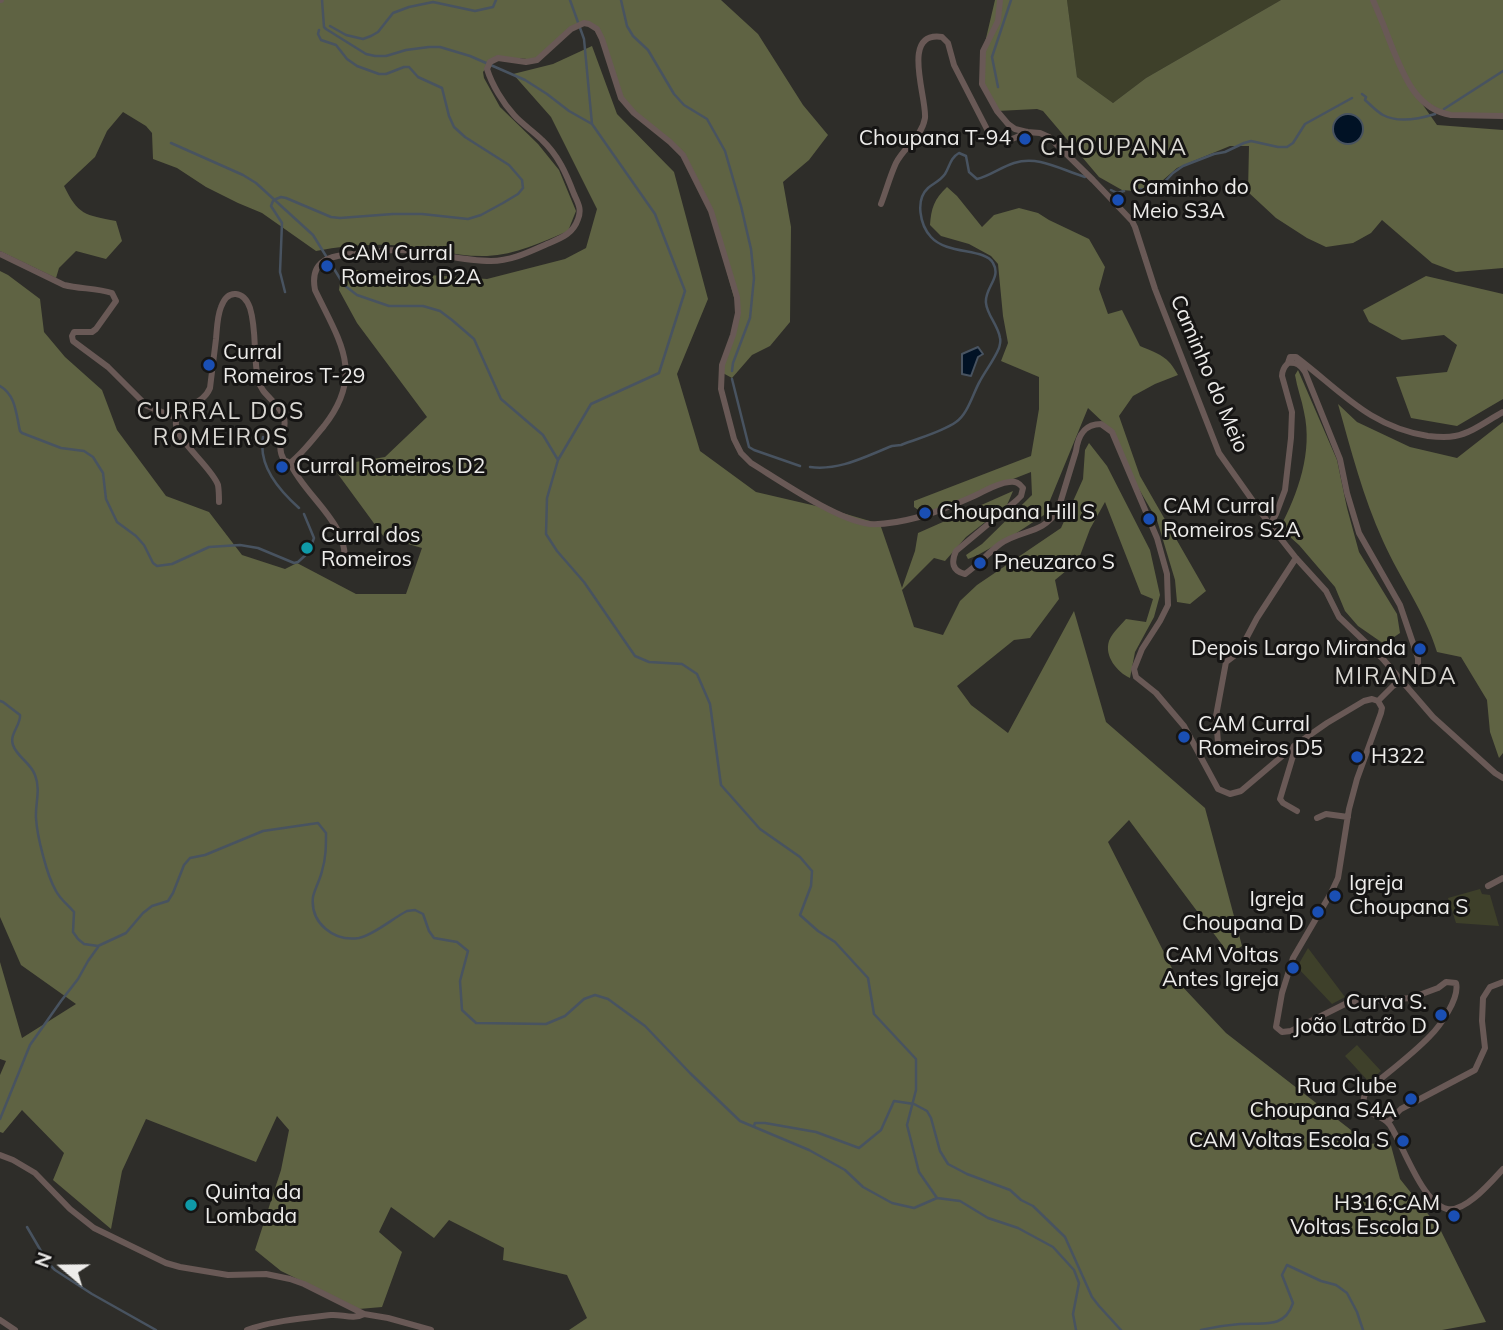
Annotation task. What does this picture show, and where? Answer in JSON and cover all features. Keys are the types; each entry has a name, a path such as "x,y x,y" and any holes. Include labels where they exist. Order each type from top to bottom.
{"street":[{"name":"Caminho do Meio","path":"1000,0 998,21 984,51 982,84 1008,124 1015,129 1049,137 1134,223 1155,289 1219,453 1269,525 1326,592 1339,617 1382,658 1433,718 1503,778"},
{"path":"1373,0 1407,81 1415,94 1429,107 1451,115 1503,116"},
{"path":"290,463 306,449 330,419 345,388 346,367 342,347 313,282 323,262 330,257 396,250 468,260 503,260 517,257 564,237 571,231 581,211 565,172 543,141 507,107 487,72 487,67 490,62 503,57 526,62 537,60 571,29 584,23 589,24 597,29 621,98 634,113 683,155 710,211 737,297 738,313 722,365 721,389 734,439 741,453 751,463 817,502 857,522 868,524 918,517 955,505 998,484 1011,481 1019,483 1023,488 1021,496 956,551 952,563 954,568 965,573 977,566 1002,543 1046,525 1053,518 1058,510 1082,432 1088,426 1101,424 1112,432 1157,538 1167,574 1168,605 1142,649 1134,669 1136,677 1156,693 1184,726 1218,789 1230,794 1241,791 1294,746 1364,701 1378,701 1382,708 1381,713 1357,779 1338,878 1293,958 1282,993 1276,1027 1282,1032 1291,1031 1347,1003 1411,998 1438,988 1446,982 1456,983 1458,989 1452,1004 1431,1036 1366,1091 1363,1106 1371,1114 1388,1122 1432,1201 1445,1209 1455,1209 1474,1198 1503,1169"},
{"path":"881,204 903,151 923,128 925,115 918,53 932,37 942,37 948,43 954,65 991,137 1006,141 1027,132"},
{"path":"0,254 64,285 112,293 116,302 96,329 92,332 74,332 73,341 108,367 147,406 177,418"},
{"path":"219,502 217,484 211,473 178,434 176,426 182,411 207,395 219,313 225,298 233,294 246,299 249,305 254,328 258,380 263,391 280,409 285,424 279,450 284,460 290,463 297,478 333,520 344,551 344,565"},
{"path":"1269,525 1282,500 1288,467 1292,412 1282,370 1290,357 1296,357 1357,407 1381,422 1418,434 1454,436 1503,412"},
{"path":"1288,363 1297,363 1305,372 1340,459 1359,533 1400,605 1418,662 1416,670 1378,701"},
{"path":"1218,744 1216,716 1226,662 1239,652 1296,558"},
{"path":"1294,746 1280,799 1297,811"},
{"path":"1317,818 1326,814 1348,817"},
{"path":"1488,886 1503,878"},
{"path":"1388,1122 1401,1109 1475,1070 1485,1048 1483,998 1490,987 1503,982"},
{"path":"0,1155 35,1173 70,1209 94,1228 166,1263 229,1275 266,1274 290,1279 364,1314 431,1330"},
{"path":"247,1330 334,1314 353,1317 364,1314"},
{"path":"0,1320 15,1330"}],"green space":[{"path":"0,0 721,0 758,34 803,105 828,135 809,160 783,182 791,227 790,322 770,346 752,355 732,378 721,372 738,312 710,211 683,155 621,98 602,39 589,24 571,29 537,60 500,59 483,72 500,107 538,144 559,170 576,211 568,231 518,251 487,256 391,245 316,251 262,213 206,187 177,168 153,159 152,133 146,126 123,112 107,131 95,157 64,186 78,208 97,217 116,221 122,241 106,259 76,251 59,268 56,278 0,251"},
{"path":"995,0 1067,0 1077,77 1113,103 1146,78 1281,0 1503,0 1503,116 1451,115 1418,98 1437,125 1503,130 1503,268 1456,272 1432,263 1382,220 1371,233 1353,243 1326,247 1307,238 1276,218 1248,192 1249,146 1230,146 1177,168 1155,187 1122,190 1099,177 1043,111 997,111 982,84 983,51"},
{"path":"1067,0 1281,0 1146,78 1113,103 1077,77"},
{"path":"592,46 617,114 674,172 708,299 677,374 700,451 756,492 880,524 902,588 915,551 918,533 1013,491 1007,505 966,537 945,561 934,558 902,590 914,627 943,635 960,601 977,585 1061,528 1083,479 1085,450 1089,443 1107,466 1150,550 1160,595 1154,617 1135,652 1130,678 1121,672 1110,658 1109,641 1126,619 1146,622 1153,599 1141,594 1105,502 1090,529 1078,561 1055,580 1059,599 1030,638 1014,640 957,686 971,705 1008,733 1074,611 1106,722 1205,808 1242,946 1229,954 1129,820 1108,842 1180,984 1226,1033 1369,1144 1390,1142 1400,1179 1440,1229 1486,1322 1442,1330 569,1330 587,1318 567,1275 503,1260 504,1248 449,1220 434,1238 391,1207 379,1232 402,1252 382,1307 359,1309 281,1271 255,1250 281,1170 289,1130 277,1116 256,1162 146,1119 122,1171 111,1229 53,1180 64,1153 22,1110 3,1133 0,1132 0,1075 6,1061 0,1059 0,962 22,1038 76,1004 21,965 0,917 0,271 40,299 44,332 65,357 102,390 117,430 166,496 209,512 242,555 285,569 297,563 356,594 406,594 422,548 384,537 332,466 385,457 427,417 357,323 339,290 342,269 487,279 565,259 586,248 597,209 551,117 513,74 553,64"},
{"path":"947,187 982,227 994,215 1019,208 1038,213 1089,239 1105,267 1099,289 1108,314 1122,310 1140,346 1167,360 1178,375 1133,396 1119,416 1140,476 1206,591 1190,604 1177,602 1175,580 1157,520 1106,425 1088,408 1044,515 1012,536 976,556 968,559 966,555 982,544 1032,495 1031,472 924,514 914,507 914,501 1031,456 1039,409 1039,377 1001,361 1008,343 998,264 991,256 969,244 941,236 930,225 934,204"},
{"path":"1426,276 1503,294 1503,399 1457,426 1411,418 1396,377 1447,372 1457,345 1444,335 1402,340 1369,322 1363,310"},
{"path":"1298,370 1337,460 1359,552 1397,614 1400,633 1384,644 1358,626 1345,611 1335,587 1299,545 1280,528 1298,486 1307,442 1303,407 1295,375"},
{"path":"1338,404 1357,422 1410,447 1457,458 1503,422 1503,753 1499,758 1490,732 1487,700 1461,657 1437,652 1426,623 1383,541 1363,490"},
{"path":"1480,889 1482,894 1490,895 1499,926 1456,923 1448,898"},
{"path":"1308,948 1345,997 1332,1004 1297,967"},
{"path":"1357,1045 1381,1071 1369,1082 1345,1056"}],"water":[{"path":"1348,114 1359,118 1363,129 1359,140 1348,144 1337,140 1333,129 1337,118"},
{"path":"978,347 983,354 978,357 971,376 962,374 962,354"}],"waterway":[{"path":"322,0 324,27 366,54 386,56 406,50 440,47 470,56 525,80 592,124"},
{"path":"330,26 346,35 363,39 378,32 393,13 409,7 433,2 475,11 493,7 496,0"},
{"path":"558,460 591,404 659,373 685,291 655,214 592,124 584,39 570,0"},
{"path":"621,0 627,26 633,36 648,50 674,94 684,105 707,119 725,151 751,249 754,278 750,318 732,371"},
{"path":"998,87 992,57 1011,0"},
{"path":"276,199 286,198 331,217 340,218 422,214 468,219 503,203 523,188 522,180 509,165 454,127 442,88 418,77 409,67 379,74 357,66 347,59 336,45 321,40 319,30"},
{"path":"1444,109 1503,71"},
{"path":"1362,94 1376,110 1395,119 1435,114"},
{"path":"1141,189 1155,192 1183,166 1244,143 1251,141 1287,147 1293,143 1305,124 1352,98"},
{"path":"171,143 256,183 313,235 344,285 357,295 389,306 423,306 440,311 474,339 501,399 543,435 558,460 547,498 546,534 584,582 635,656 649,662 682,664 697,674 710,704 721,785 760,829 800,857 812,871 811,886 800,915 835,942 868,978 874,1014 916,1059 916,1090 907,1125 919,1172 937,1198"},
{"path":"810,467 832,467 852,462 950,426 964,414 997,352 1000,338 986,303 995,273 993,263 982,255 938,243 927,232 920,213 924,193 943,176 954,157 959,153 966,156 969,172 977,179 1023,161 1050,164 1085,177"},
{"path":"1111,190 1117,193 1124,191"},
{"path":"273,201 271,206 282,223 280,272 285,292"},
{"path":"732,379 749,447 800,466"},
{"path":"0,386 12,400 22,433 61,448 84,451 93,457 103,473 106,499 117,522 136,536 157,566 172,564 209,547 240,545 258,548 294,563 298,562 309,552 314,538 304,514"},
{"path":"263,437 264,458 272,477 299,508"},
{"path":"0,701 20,715 12,741 37,781 36,818 43,856 56,891 74,912 73,932 84,944 98,946 126,933 152,906 168,901 184,865 190,858 205,855 263,831 318,823 326,833 326,847 313,906 315,915 333,934 359,938 371,934 407,911 415,910 423,914 434,938 457,942 468,951 460,981 462,1010 476,1023 546,1024 565,1016 584,999 595,995 608,999 645,1026 740,1121 809,1150 845,1170 863,1187 892,1203 914,1208 937,1198 960,1201 988,1218 1018,1228 1053,1247 1074,1270 1079,1283 1073,1314 1076,1330"},
{"path":"0,1119 30,1045 98,947"},
{"path":"754,1126 755,1123 765,1123 816,1132 859,1148 881,1130 894,1101 914,1104 927,1111 940,1151 948,1164 1010,1190 1033,1206 1065,1237 1092,1297 1121,1330"},
{"path":"27,1227 55,1270 156,1330"},
{"path":"1201,1330 1235,1324 1271,1323 1284,1317 1293,1303 1282,1275 1287,1265 1336,1285 1347,1293 1363,1330"}],"place":[{"name":"Choupana T-94","path":"1025,139"},
{"name":"Caminho do Meio S3A","path":"1118,200"},
{"name":"CAM Curral Romeiros D2A","path":"327,266"},
{"name":"Curral Romeiros T-29","path":"209,365"},
{"name":"Curral Romeiros D2","path":"282,467"},
{"name":"Choupana Hill S","path":"925,513"},
{"name":"CAM Curral Romeiros S2A","path":"1149,519"},
{"name":"Curral dos Romeiros","path":"307,548"},
{"name":"Pneuzarco S","path":"980,563"},
{"name":"Depois Largo Miranda","path":"1420,649"},
{"name":"CAM Curral Romeiros D5","path":"1184,737"},
{"name":"H322","path":"1357,757"},
{"name":"Igreja Choupana S","path":"1335,896"},
{"name":"Igreja Choupana D","path":"1318,912"},
{"name":"CAM Voltas Antes Igreja","path":"1293,968"},
{"name":"Curva S. João Latrão D","path":"1441,1015"},
{"name":"Rua Clube Choupana S4A","path":"1411,1099"},
{"name":"CAM Voltas Escola S","path":"1403,1141"},
{"name":"Quinta da Lombada","path":"191,1205"},
{"name":"H316;CAM Voltas Escola D","path":"1454,1216"}],"district":[{"name":"CHOUPANA","path":"1114,148"},
{"name":"CURRAL DOS ROMEIROS","path":"221,425"},
{"name":"MIRANDA","path":"1396,677"}]}
